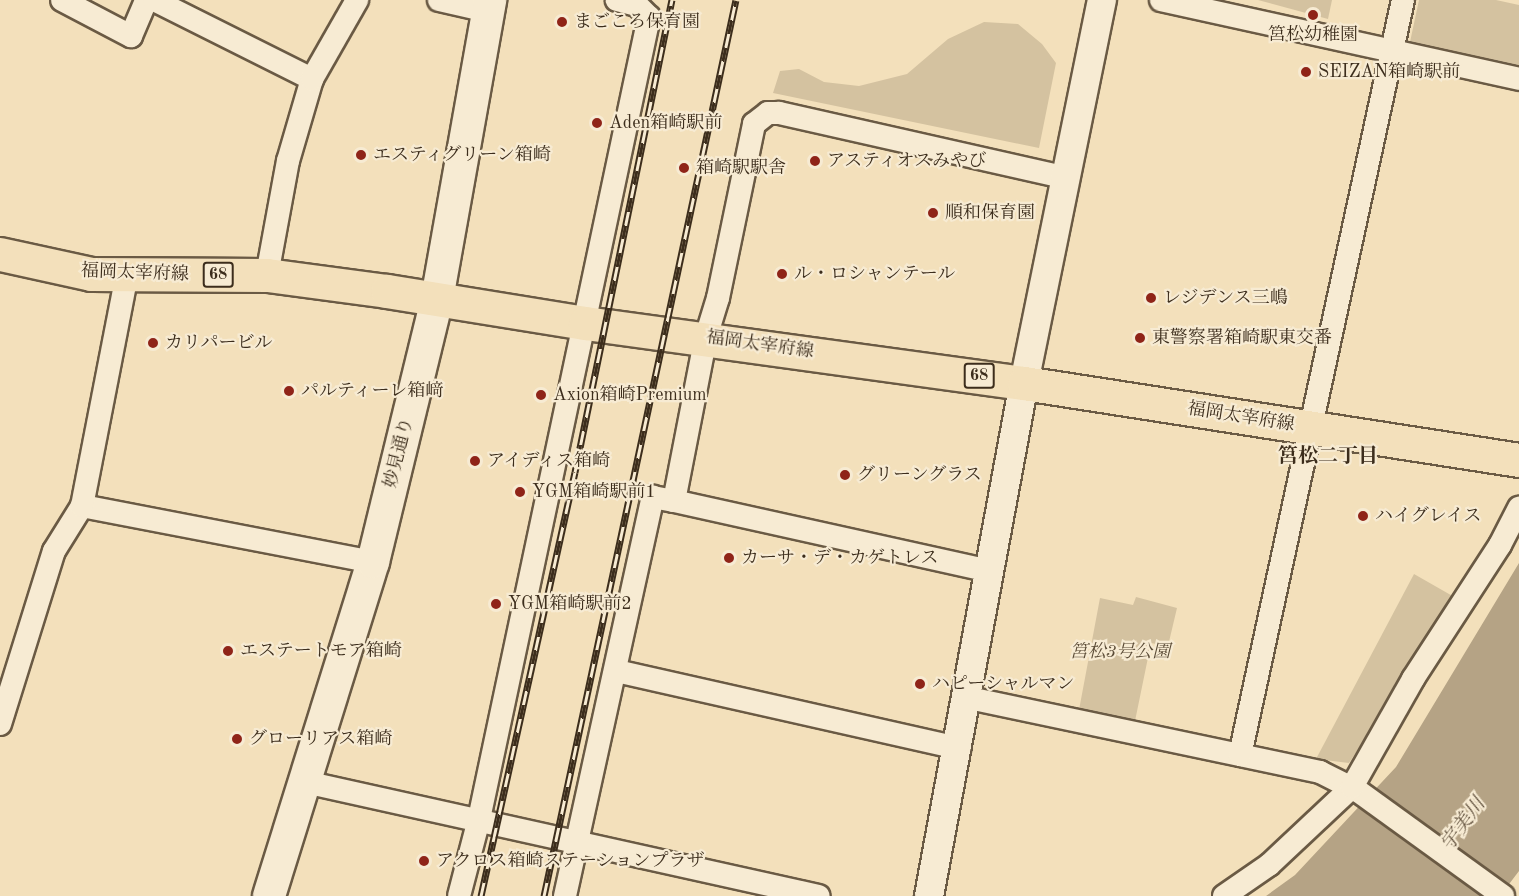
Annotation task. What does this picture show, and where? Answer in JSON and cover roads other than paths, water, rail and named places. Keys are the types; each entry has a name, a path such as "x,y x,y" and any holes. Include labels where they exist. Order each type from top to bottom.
{"main road":[{"name":"妙見通り","path":"268,896 373,562 437,299 489,5"},
{"name":"福岡太宰府線","path":"0,254 91,274 267,274 585,323 706,337 1024,383 1519,460"}],"street":[{"path":"62,0 131,36 146,0"},
{"path":"154,0 312,79"},
{"path":"267,274 288,161 312,79 357,0"},
{"path":"439,0 489,5"},
{"path":"459,896 479,819 650,17 637,5 617,0"},
{"path":"929,896 969,698 1024,383 1068,178 1102,0"},
{"path":"1161,0 1519,79"},
{"path":"1240,755 1403,0"},
{"path":"674,501 706,337 718,298 754,124 768,113 1068,178"},
{"path":"0,724 54,551 82,506 127,275"},
{"path":"565,896 653,496 990,571"},
{"path":"82,506 373,562"},
{"path":"1224,896 1269,865 1355,789 1413,679 1500,545 1519,508"},
{"path":"616,671 959,748"},
{"path":"969,698 1320,771 1355,789 1503,896"},
{"path":"305,782 577,841 748,888 819,896"}],"water":[{"name":"宇美川","path":"1519,563 1519,871 1500,896 1266,896 1295,875 1396,767"}],"railway":[{"path":"481,896 575,472 672,0"},
{"path":"544,896 736,0"}],"place":[{"name":"筥松幼稚園","path":"1313,15"},
{"name":"まごころ保育園","path":"562,22"},
{"name":"SEIZAN箱崎駅前","path":"1306,72"},
{"name":"Aden箱崎駅前","path":"597,123"},
{"name":"エスティグリーン箱崎","path":"361,155"},
{"name":"アスティオスみやび","path":"815,161"},
{"name":"箱崎駅駅舎","path":"684,168"},
{"name":"順和保育園","path":"933,213"},
{"name":"ル・ロシャンテール","path":"782,274"},
{"name":"レジデンス三嶋","path":"1151,298"},
{"name":"東警察署箱崎駅東交番","path":"1140,338"},
{"name":"カリパービル","path":"153,343"},
{"name":"パルティーレ箱﨑","path":"289,391"},
{"name":"Axion箱崎Premium","path":"541,395"},
{"name":"アイディス箱崎","path":"475,461"},
{"name":"グリーングラス","path":"845,475"},
{"name":"YGM箱崎駅前1","path":"520,492"},
{"name":"ハイグレイス","path":"1363,516"},
{"name":"カーサ・デ・カゲトレス","path":"729,558"},
{"name":"YGM箱崎駅前2","path":"496,604"},
{"name":"エステートモア箱崎","path":"228,651"},
{"name":"ハピーシャルマン","path":"920,684"},
{"name":"グローリアス箱崎","path":"237,739"},
{"name":"アクロス箱崎ステーションプラザ","path":"424,861"}],"district":[{"name":"筥松二丁目","path":"1328,457"}],"park label":[{"name":"筥松3号公園","path":"1120,652"}]}
